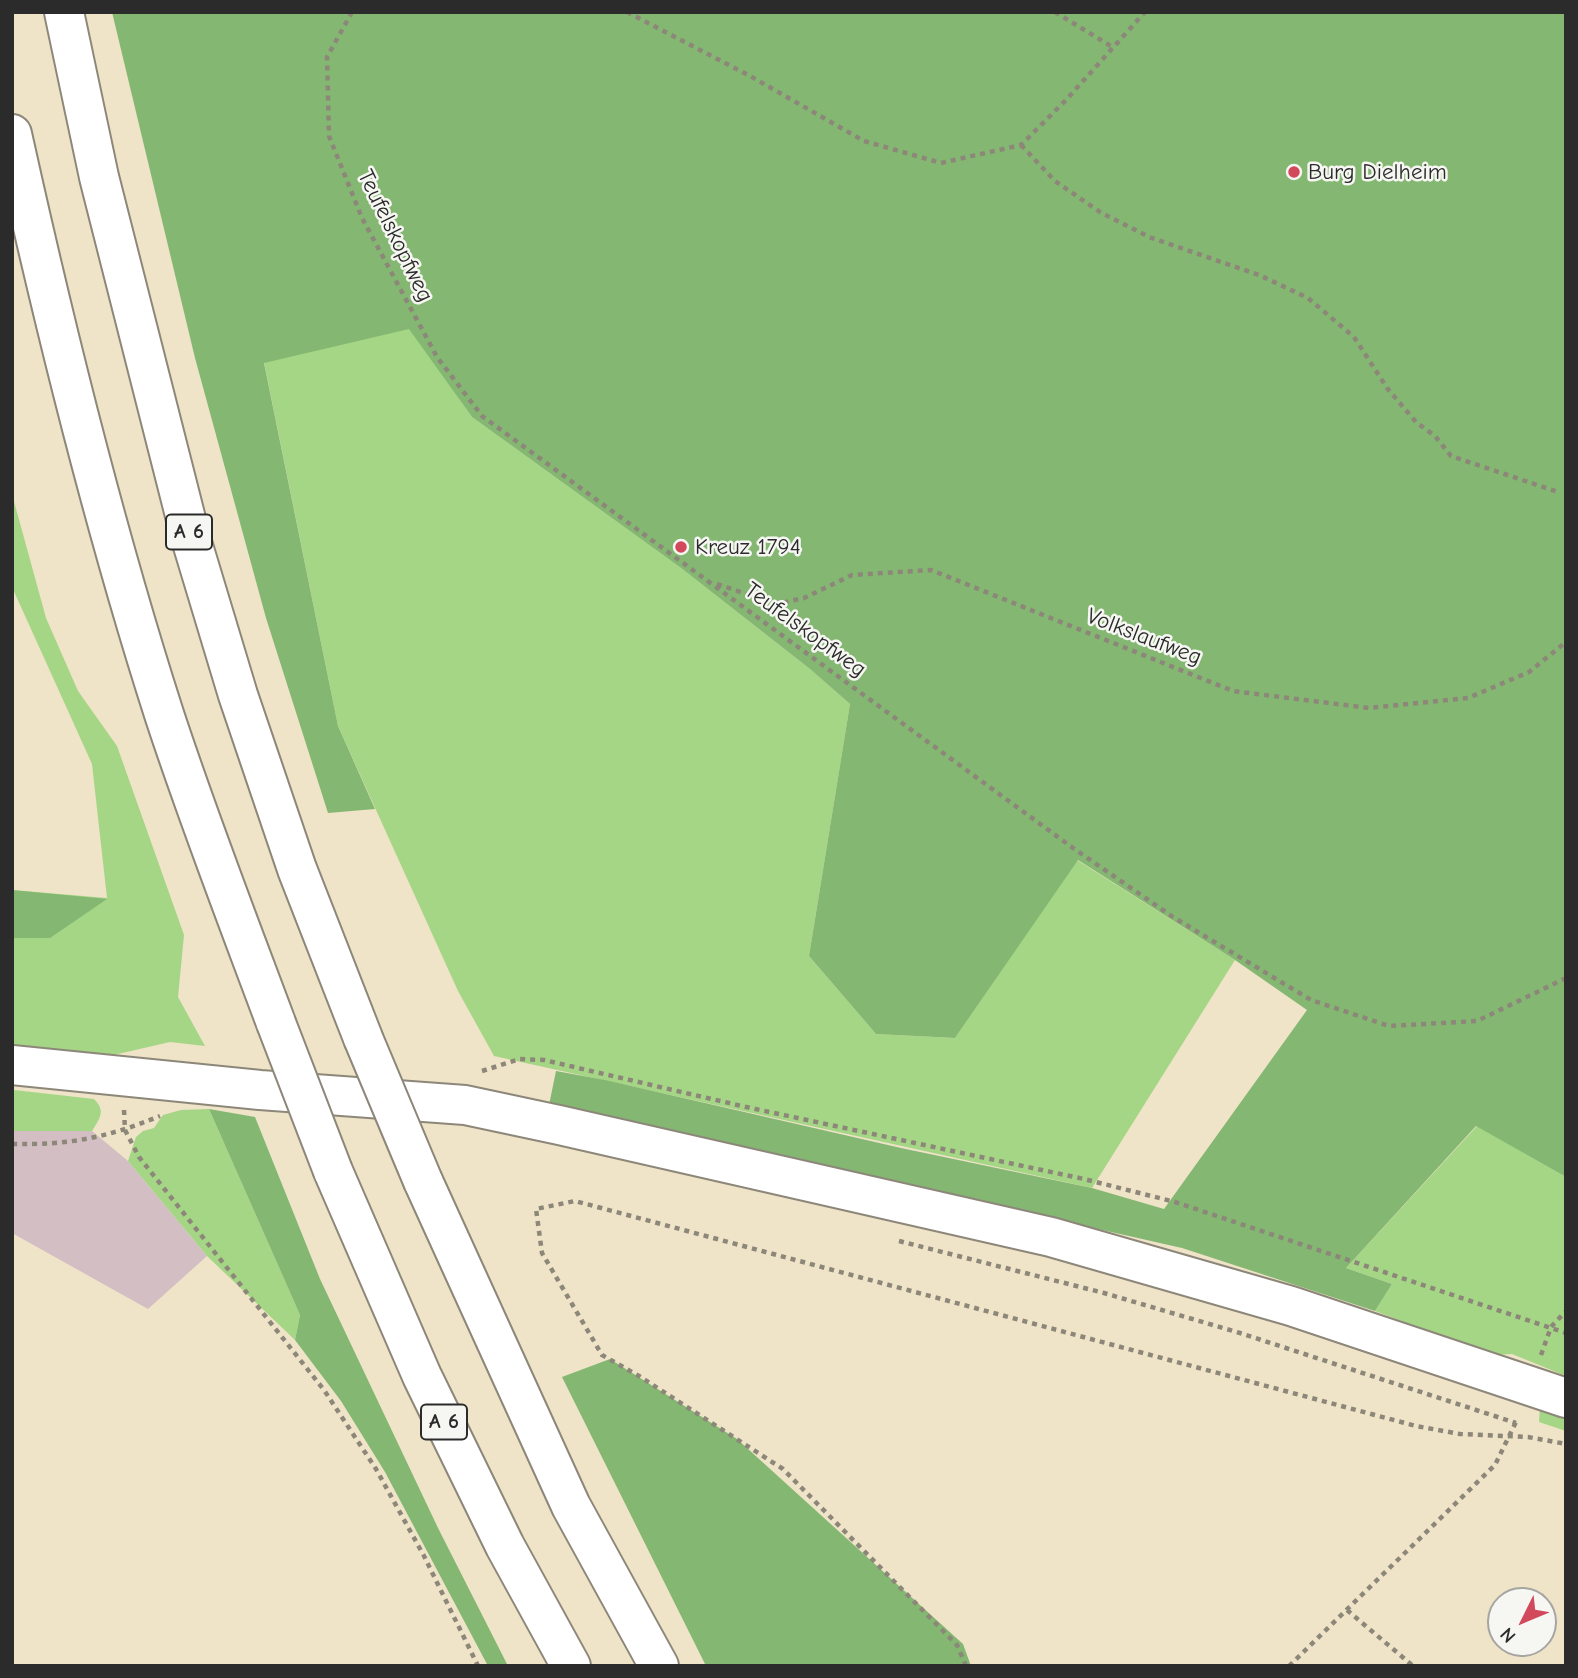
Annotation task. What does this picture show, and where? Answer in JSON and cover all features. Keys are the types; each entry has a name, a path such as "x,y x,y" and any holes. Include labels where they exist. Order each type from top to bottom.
{"main road":[{"name":"A 6","path":"64,12 99,177 191,539 238,695 297,869 423,1181 571,1506 659,1666"},
{"name":"A 6","path":"12,134 36,242 118,559 165,715 276,1023 333,1171 422,1376 505,1546 571,1666"},
{"path":"12,1065 191,1084 465,1105 546,1122 1051,1237 1291,1306 1566,1398"}],"path":[{"name":"Teufelskopfweg","path":"352,12 327,57 329,136 362,218 437,357 482,416 1073,848 1173,917 1311,1000 1389,1026 1477,1021 1566,978"},
{"path":"627,12 750,76 864,141 940,163 1021,145 1145,12"},
{"path":"1055,12 1114,48"},
{"path":"1021,145 1055,181 1100,212 1149,237 1259,275 1308,298 1354,337 1387,388 1416,422 1435,436 1451,456 1558,492"},
{"name":"Volkslaufweg","path":"710,582 776,604 804,598 852,575 931,570 1233,691 1369,708 1468,698 1529,671 1566,642"},
{"path":"474,1074 520,1059 544,1060 746,1107 1084,1179 1175,1202 1566,1332"},
{"path":"12,1144 53,1145 85,1141 125,1130 139,1157 324,1390 382,1480 424,1556 478,1666"},
{"path":"967,1666 957,1645 783,1468 602,1355 542,1253 536,1209 575,1201 1416,1426 1460,1434 1511,1436 1566,1444"},
{"path":"898,1241 1104,1293 1228,1329 1516,1423"},
{"path":"1551,1327 1566,1311"},
{"path":"1289,1666 1495,1465 1511,1436 1530,1384"},
{"path":"1347,1610 1413,1666"}],"shaded area":[{"path":"12,1131 92,1131 128,1161 207,1256 148,1309 12,1233"}],"green space":[{"path":"112,12 1566,12 1566,1177 1476,1126 1346,1268 1392,1284 1375,1311 1182,1248 549,1105 556,1071 1092,1188 1164,1209 1307,1010 1235,960 1078,860 955,1038 876,1034 809,956 850,704 810,669 681,568 472,417 409,329 264,363 338,726 375,809 328,813 266,618 195,358"},
{"path":"410,328 472,417 681,568 810,669 850,704 809,956 876,1034 955,1038 1077,860 1235,960 1092,1188 494,1056 458,991 338,726 264,362"},
{"path":"12,494 46,618 78,691 117,746 184,935 178,997 205,1046 170,1042 105,1057 12,1045 12,890 107,898 92,764 12,587"},
{"path":"12,890 107,899 50,938 12,938"},
{"path":"14,1090 94,1099 100,1107 100,1115 92,1131 12,1131"},
{"path":"209,1109 300,1315 295,1340 207,1256 128,1161 136,1137 143,1131 154,1128 163,1115 181,1110"},
{"path":"209,1109 255,1117 320,1279 438,1528 508,1666 488,1666 385,1472 341,1401 295,1340 300,1315"},
{"path":"1477,1126 1566,1177 1566,1376 1512,1354 1491,1355 1375,1311 1392,1284 1346,1268"},
{"path":"610,1359 737,1439 963,1644 971,1666 706,1666 562,1377"},
{"path":"1540,1406 1566,1416 1566,1431 1539,1422"}],"place":[{"name":"Burg Dielheim","path":"1294,172"},
{"name":"Kreuz 1794","path":"681,547"}]}
